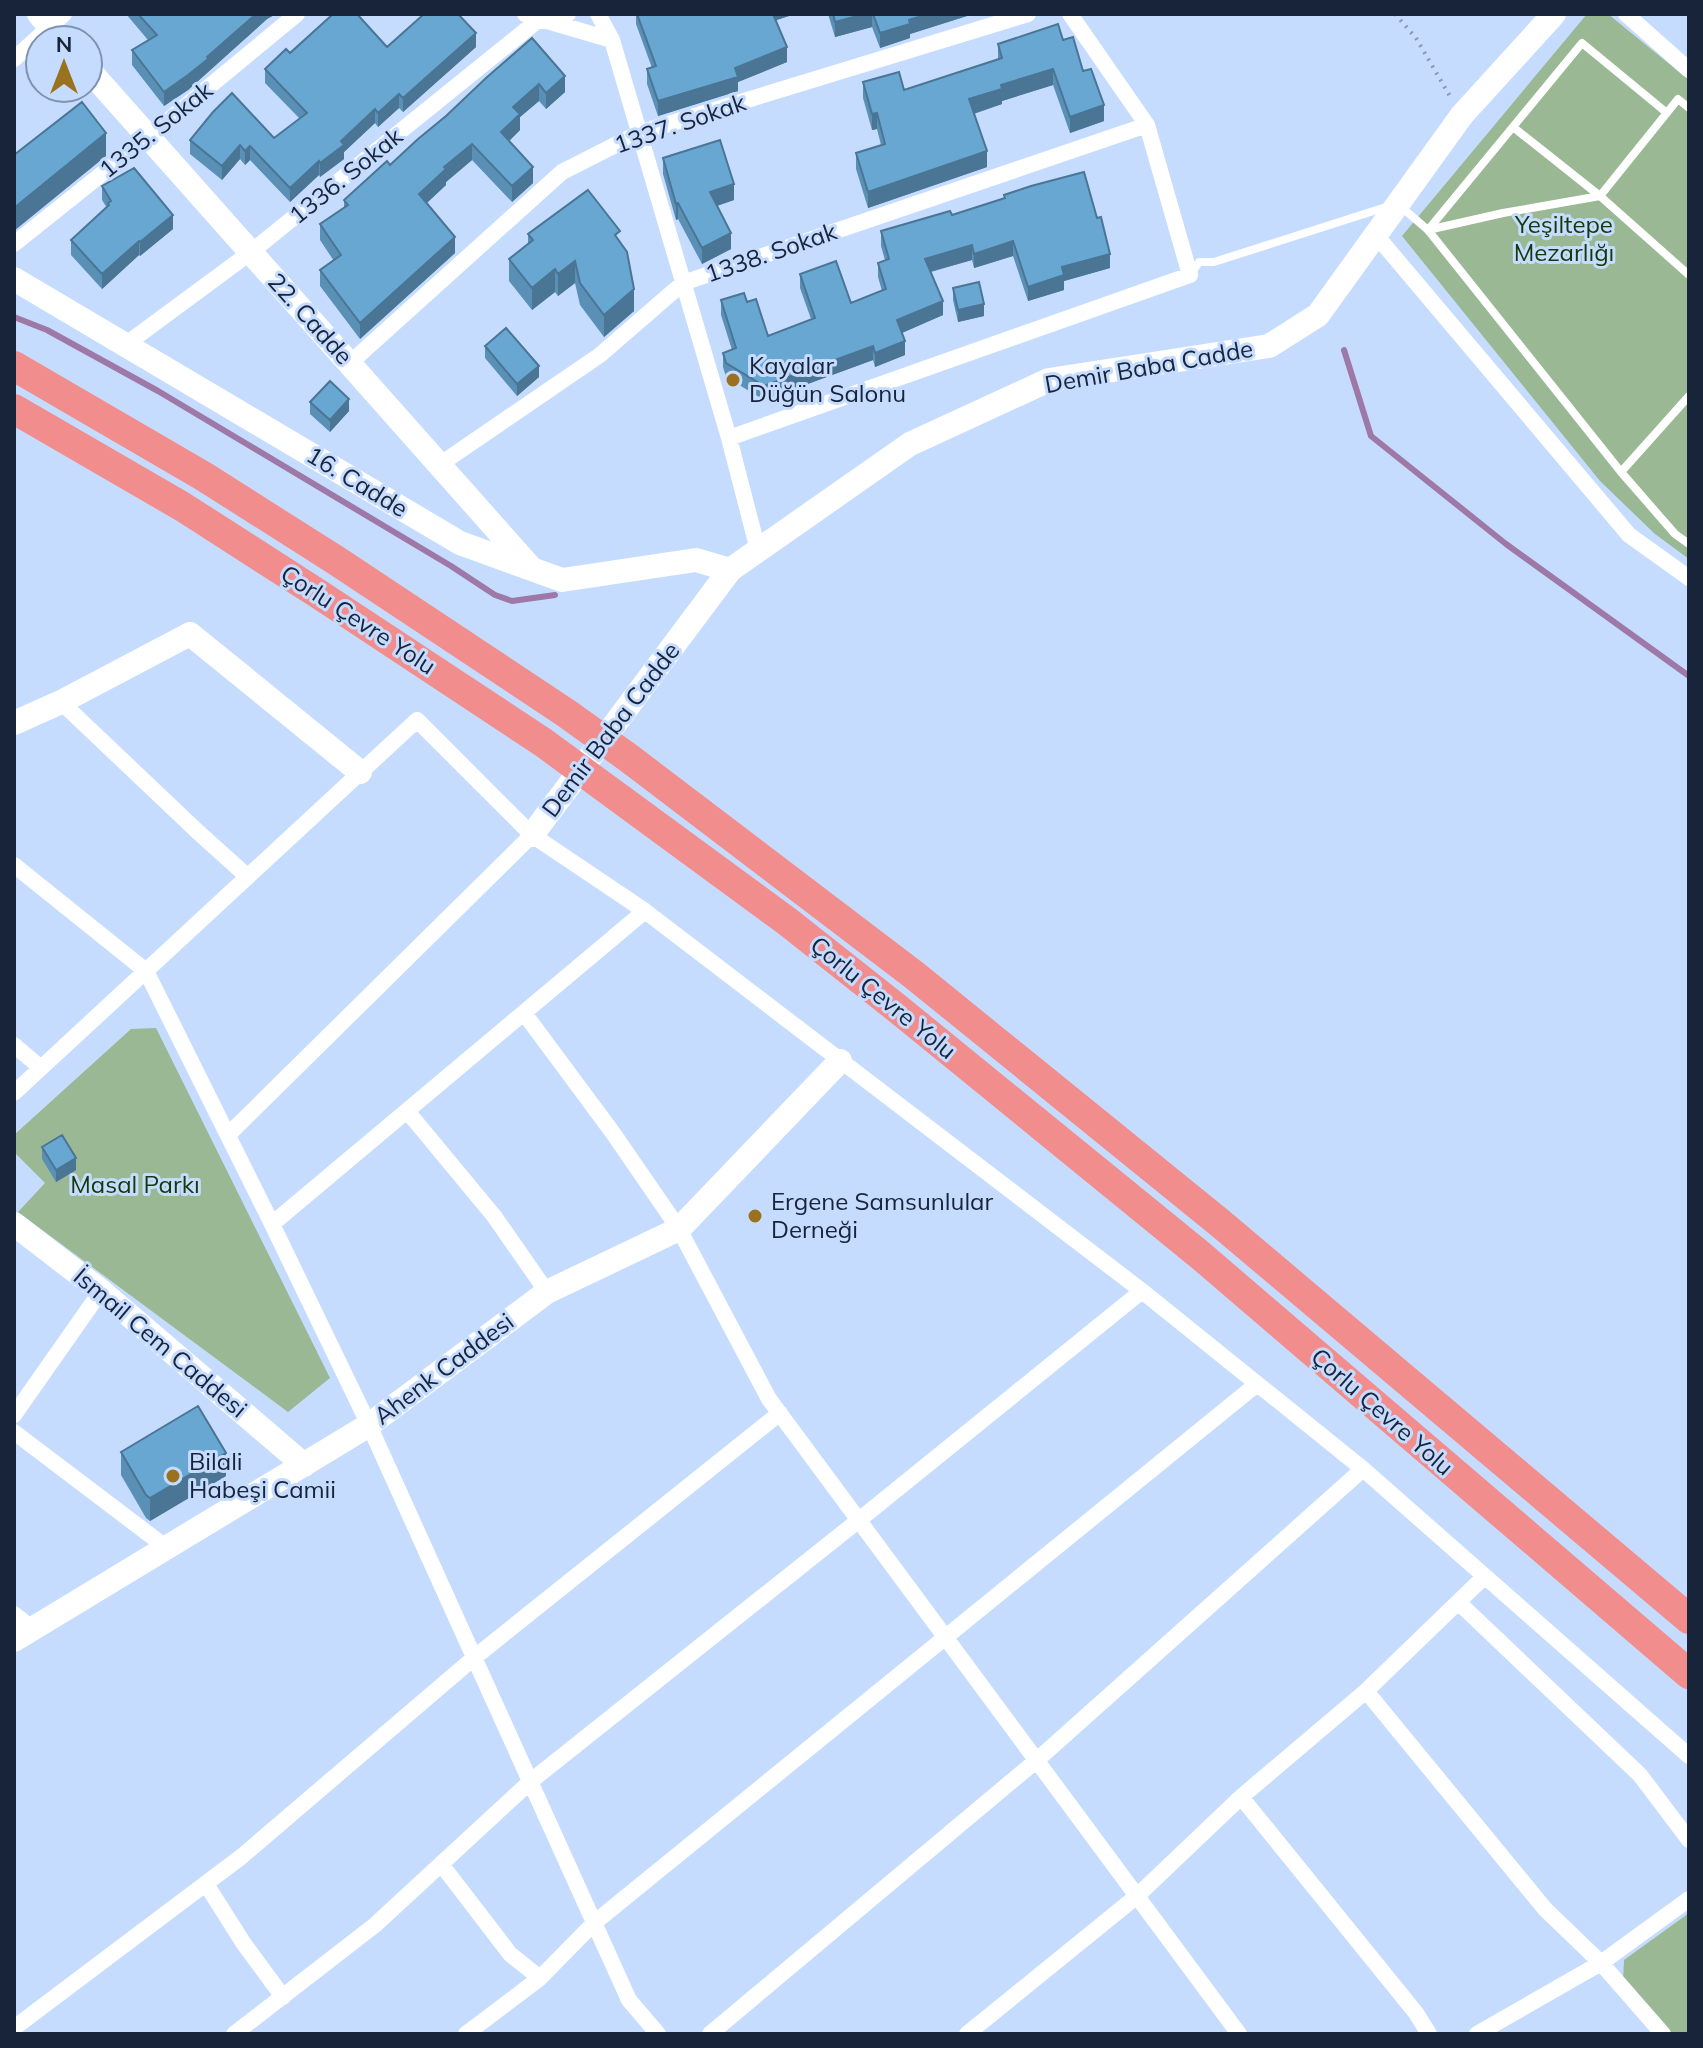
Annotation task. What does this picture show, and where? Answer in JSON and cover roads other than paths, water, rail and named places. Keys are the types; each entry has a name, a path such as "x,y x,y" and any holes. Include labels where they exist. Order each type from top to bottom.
{"highway":[{"name":"Çorlu Çevre Yolu","path":"14,366 216,484 337,561 630,759 914,975 1220,1223 1689,1619"},
{"name":"Çorlu Çevre Yolu","path":"14,409 183,507 544,743 812,942 1200,1255 1689,1674"}],"street":[{"name":"1335. Sokak","path":"14,244 297,14"},
{"name":"1336. Sokak","path":"125,345 251,252 531,17 568,14"},
{"path":"598,14 612,40 729,438 758,550"},
{"name":"1337. Sokak","path":"350,363 562,172 639,133 1028,14"},
{"path":"729,438 1190,275 1147,125 1070,14"},
{"name":"Demir Baba Cadde","path":"532,835 730,570 910,444 1049,380 1269,346 1318,315 1462,115 1554,14"},
{"path":"1626,14 1689,70"},
{"path":"531,17 612,40"},
{"name":"22. Cadde","path":"104,87 533,570"},
{"name":"1338. Sokak","path":"439,465 600,355 683,283 1147,125"},
{"path":"1375,234 1629,535 1689,578"},
{"name":"16. Cadde","path":"14,279 460,543 562,580 696,560 730,570"},
{"path":"14,723 61,702 190,634 360,772"},
{"path":"61,702 248,877"},
{"path":"14,1093 417,720 532,835 645,911 1142,1291 1363,1469 1689,1756"},
{"path":"228,1135 532,835"},
{"path":"14,865 146,971 369,1425 629,2000 658,2034"},
{"path":"272,1224 645,911"},
{"path":"524,1013 679,1229 769,1399 1137,1896 1232,2031"},
{"path":"14,1045 41,1068"},
{"name":"Ahenk Caddesi","path":"20,1627 167,1548 369,1425 547,1292 679,1229 840,1061"},
{"path":"407,1111 494,1216 547,1292"},
{"name":"İsmail Cem Caddesi","path":"14,1224 101,1291 304,1465"},
{"path":"14,1415 101,1291"},
{"path":"234,2034 375,1925 531,1781 1142,1291"},
{"path":"466,2034 540,1978 594,1923 1257,1384"},
{"path":"14,2028 241,1857 475,1657 780,1413"},
{"path":"14,1432 167,1548"},
{"path":"710,2034 1037,1760 1363,1469"},
{"path":"967,2034 1137,1896 1241,1797 1366,1691 1484,1577"},
{"path":"1458,1602 1640,1775 1689,1840"},
{"path":"1366,1691 1545,1909 1601,1963 1663,2034"},
{"path":"1241,1797 1416,2013 1429,2034"},
{"path":"441,1864 510,1954 540,1978"},
{"path":"206,1884 283,1997"},
{"path":"1477,2034 1601,1963 1689,1899"}],"lane":[{"path":"1428,230 1582,43 1667,113"},
{"path":"1428,230 1600,196 1678,99 1689,108"},
{"path":"1513,127 1600,196 1689,275"},
{"path":"1190,275 1199,262 1214,262 1397,204 1428,230 1621,472 1675,534 1689,544"},
{"path":"1621,472 1689,396"}],"waterway":[{"path":"14,317 47,330 158,391 495,595 512,601 555,595"},
{"path":"1344,350 1371,436 1506,544 1689,676"}],"place":[{"name":"Kayalar Düğün Salonu","path":"733,380"},
{"name":"Ergene Samsunlular Derneği","path":"755,1216"},
{"name":"Bilali Habeşi Camii","path":"173,1476"}],"park label":[{"name":"Yeşiltepe Mezarlığı","path":"1564,239"},
{"name":"Masal Parkı","path":"135,1185"}]}
